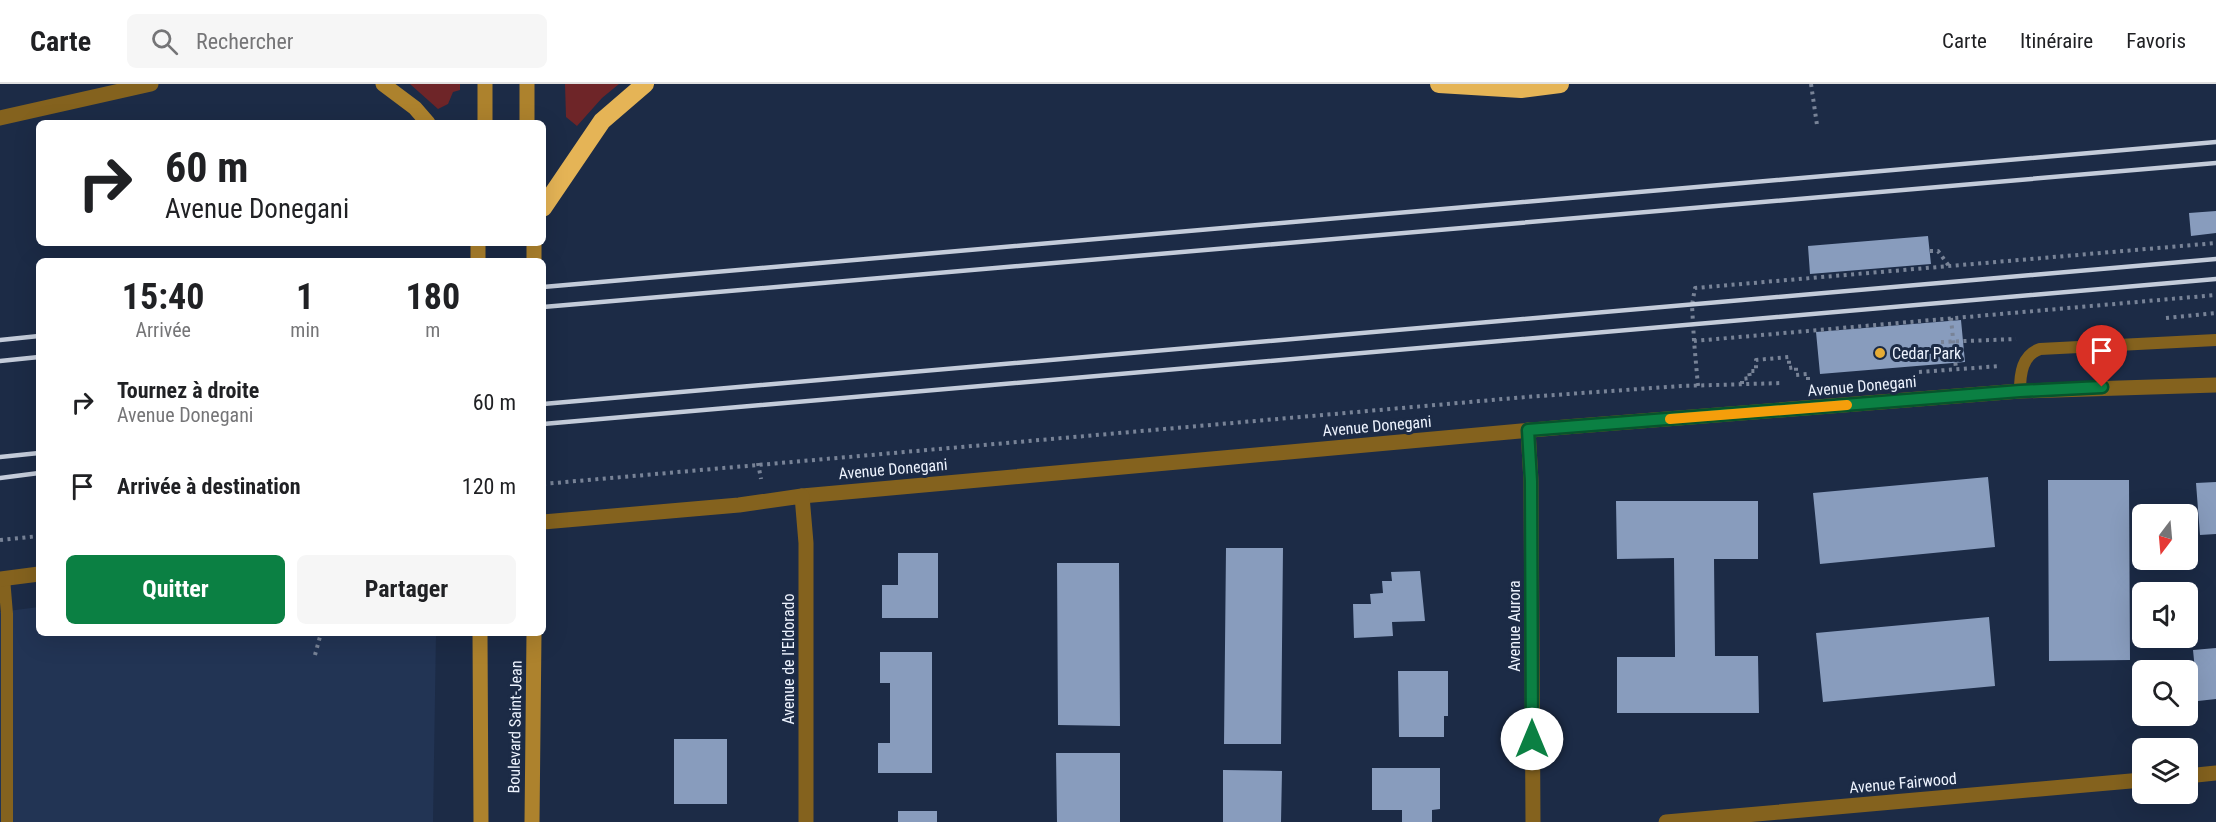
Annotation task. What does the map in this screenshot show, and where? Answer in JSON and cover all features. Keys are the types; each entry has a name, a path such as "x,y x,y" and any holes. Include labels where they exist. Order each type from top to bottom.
{"highway":[{"path":"546,204 602,121 645,84"},
{"path":"1439,84 1521,89 1560,84"}],"main road":[{"path":"383,84 415,108 425,120"},
{"path":"485,84 485,120"},
{"path":"527,84 527,120"},
{"name":"Boulevard Saint-Jean","path":"480,636 481,822"},
{"name":"Boulevard Saint-Jean","path":"532,822 534,636"}],"street":[{"path":"0,118 151,84"},
{"name":"Avenue Donegani","path":"546,522 739,505 802,496 1528,430 2020,391 2216,385"},
{"name":"Avenue Aurora","path":"1528,430 1531,481 1533,822"},
{"name":"Avenue de l'Eldorado","path":"802,496 806,543 806,822"},
{"path":"2,578 36,574"},
{"path":"2198,775 2216,773"},
{"name":"Avenue Fairwood","path":"1666,822 2132,781"}],"lane":[{"path":"2020,391 2024,363 2034,351 2040,349 2216,340"},
{"path":"2,578 8,614 7,822"}],"path":[{"path":"1811,84 1817,125"},
{"path":"1698,386 1692,305 1695,288 2216,243"},
{"path":"1930,251 1938,251 1949,266"},
{"path":"1694,341 2216,295"},
{"path":"1951,318 1956,369"},
{"path":"1941,342 2025,338"},
{"name":"Avenue Donegani","path":"546,484 758,463 1526,397 1742,384 1742,379 1750,378 1749,371 1756,371 1756,360 1789,357 1790,368 1796,367 1796,375 1808,374 1808,382"},
{"path":"1167,428 1167,436"},
{"path":"1040,439 1040,447"},
{"path":"972,445 973,453"},
{"path":"758,463 760,479"},
{"path":"0,540 36,536"},
{"path":"315,655 320,636"}],"shaded area":[{"path":"410,84 460,84 460,90 453,92 448,104 438,109"},
{"path":"565,84 619,84 602,98 577,126 566,117"},
{"path":"36,607 36,636 436,636 433,822 0,822 0,612"}],"building":[{"path":"2216,211 2216,233 2191,236 2189,213"},
{"path":"1928,236 1931,264 1810,274 1808,246"},
{"name":"Cedar Park","path":"1961,320 1965,362 1820,374 1816,332"},
{"path":"1988,477 1995,547 1820,564 1813,493"},
{"path":"2048,480 2129,480 2130,660 2049,661"},
{"path":"2216,482 2216,534 2200,535 2196,483"},
{"path":"1616,501 1758,501 1758,559 1714,559 1715,656 1758,656 1759,713 1617,713 1617,657 1675,657 1675,650 1674,558 1617,559"},
{"path":"1226,548 1283,548 1281,744 1224,744"},
{"path":"898,553 938,553 938,618 882,618 882,585 898,585"},
{"path":"1057,563 1119,563 1120,726 1058,725"},
{"path":"1420,571 1425,621 1392,622 1393,636 1354,638 1353,604 1371,604 1370,594 1383,593 1382,581 1392,581 1391,572"},
{"path":"1989,617 1995,686 1823,702 1816,633"},
{"path":"2216,648 2216,699 2198,701 2198,660 2194,660 2193,650"},
{"path":"880,652 932,652 932,773 878,773 878,743 890,743 890,683 880,683"},
{"path":"1398,671 1448,671 1448,716 1444,716 1444,737 1399,737"},
{"path":"674,739 727,739 727,804 674,804"},
{"path":"1056,753 1120,753 1120,822 1057,822"},
{"path":"1372,768 1440,768 1440,809 1432,810 1432,822 1402,822 1402,810 1372,810"},
{"path":"1223,770 1282,771 1281,822 1223,822"},
{"path":"898,811 937,811 937,822 898,822"}],"railway":[{"path":"546,287 2216,142"},
{"path":"546,307 2216,163"},
{"path":"546,404 2216,259"},
{"path":"546,424 2216,279"},
{"path":"0,340 36,336"},
{"path":"0,361 36,357"},
{"path":"0,457 36,453"},
{"path":"0,478 36,473"}],"slow traffic":[{"path":"1670,419 1847,405"}],"place":[{"name":"Cedar Park","path":"1880,353"}],"route":[{"path":"1532,739 1531,481 1528,430 2020,391 2102,387"}]}
